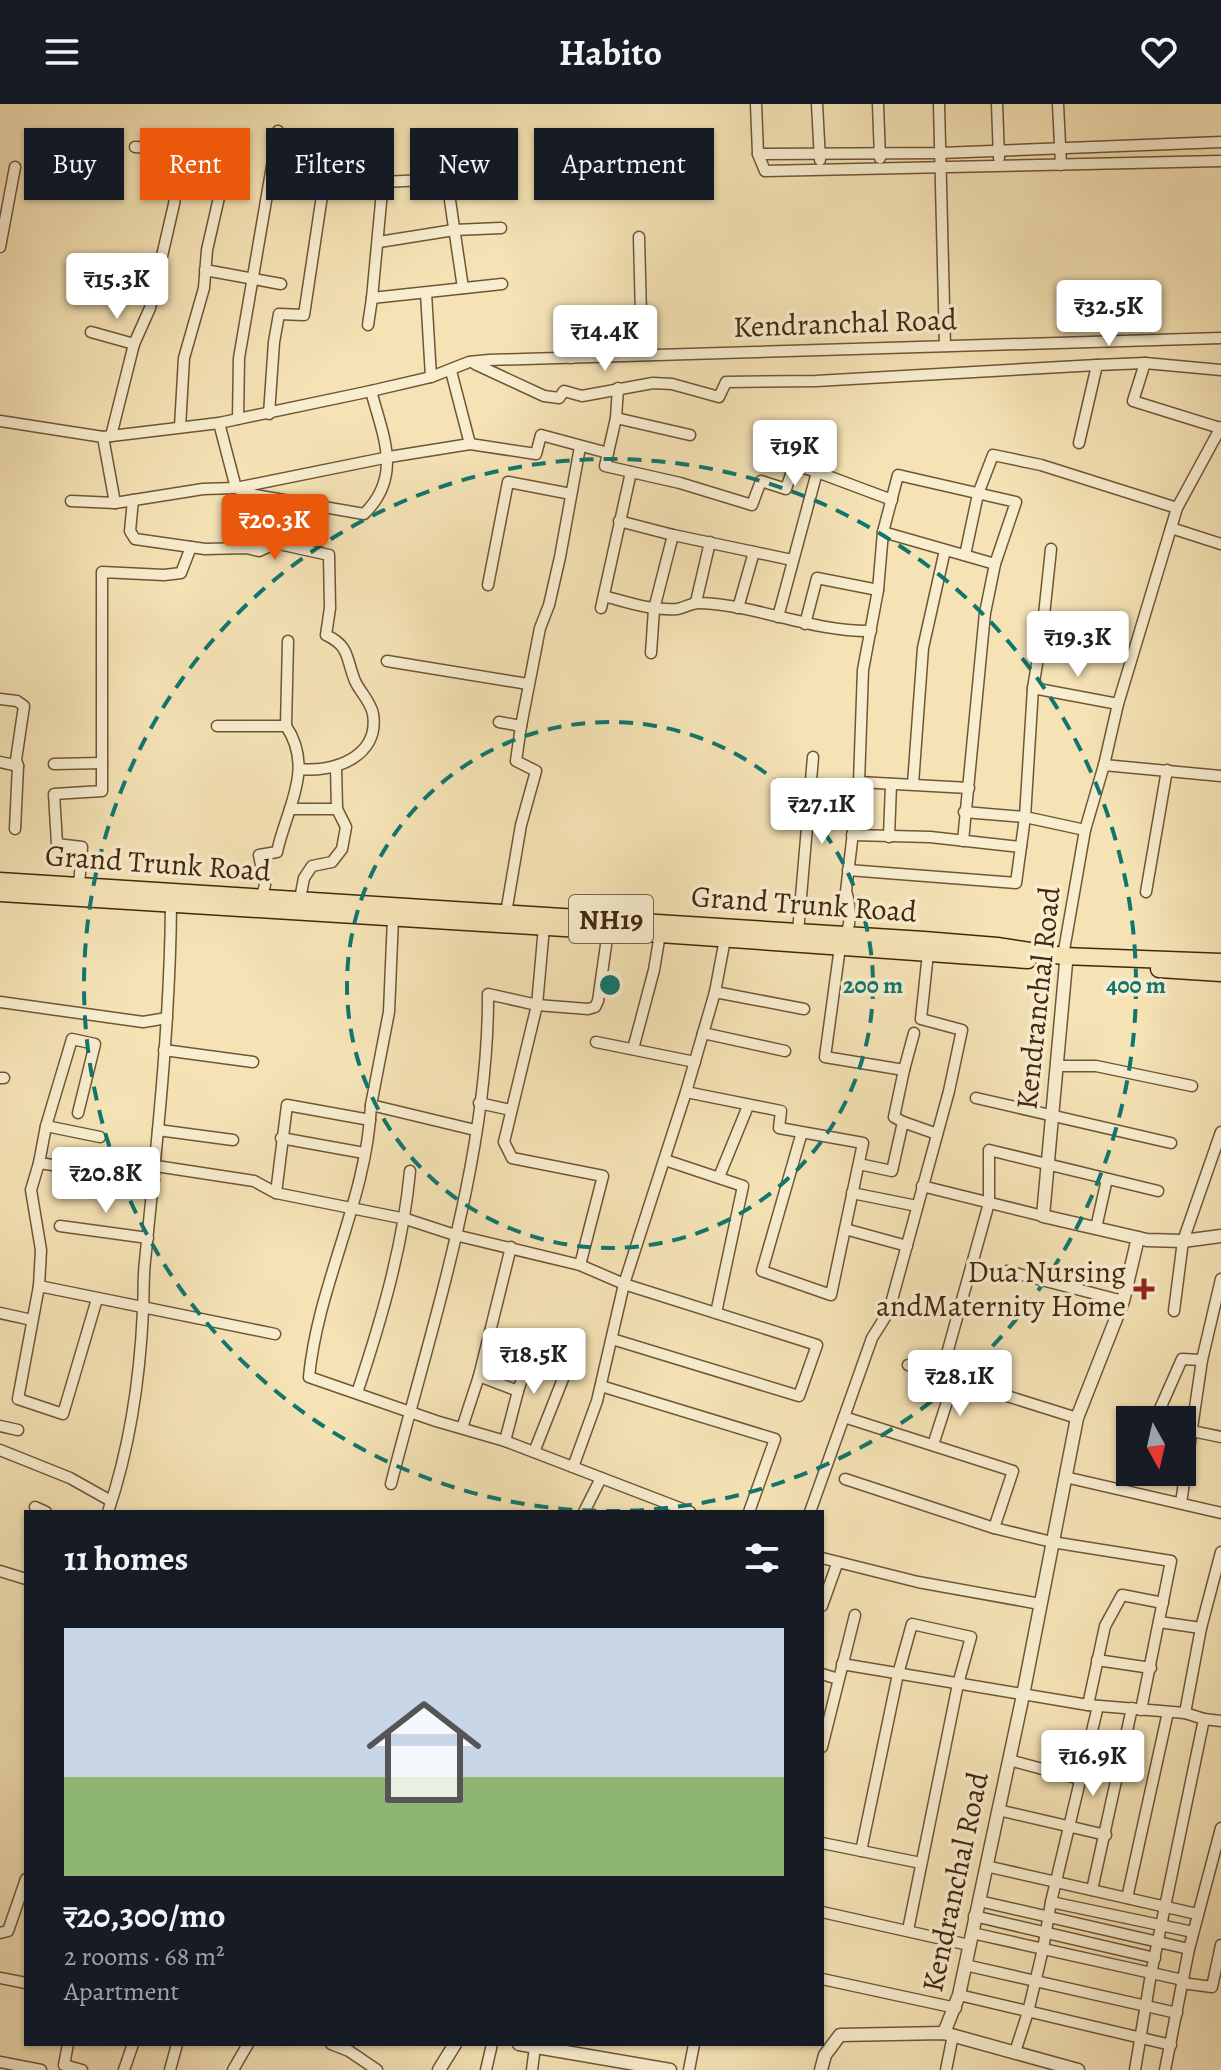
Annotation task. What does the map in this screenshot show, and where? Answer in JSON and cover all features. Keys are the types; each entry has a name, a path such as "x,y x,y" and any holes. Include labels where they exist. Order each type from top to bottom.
{"highway":[{"name":"Grand Trunk Road","path":"0,881 255,898 393,918 725,939 997,946 1065,960 1221,962"},
{"name":"Grand Trunk Road","path":"0,893 171,905 506,913 798,932 928,953 1221,973"}],"street":[{"path":"756,104 758,154 765,171 1221,161"},
{"path":"817,104 820,170"},
{"path":"878,104 881,169"},
{"path":"939,104 945,346"},
{"path":"997,104 1000,166"},
{"path":"1058,104 1061,165"},
{"path":"758,154 941,153 1221,142"},
{"path":"1122,146 1122,164"},
{"path":"135,147 140,147"},
{"path":"0,247 15,167"},
{"path":"394,181 425,180 448,187 463,288"},
{"path":"115,503 107,436 134,344 150,308 175,200"},
{"path":"180,427 184,358 204,288 207,250 218,200"},
{"path":"238,419 239,358 266,200"},
{"path":"269,414 279,314 304,315 321,200"},
{"path":"368,325 382,200"},
{"path":"379,242 454,230 501,228"},
{"path":"639,237 642,355"},
{"path":"205,270 281,284"},
{"path":"372,298 502,284"},
{"path":"426,293 431,377"},
{"path":"571,358 573,313"},
{"path":"91,332 134,344"},
{"name":"Kendranchal Road","path":"0,421 107,436 219,423 431,377 469,362 1221,338"},
{"path":"469,362 544,396 559,398 564,391 582,396 653,383 672,384 719,397 726,382 816,381 1145,363 1221,370"},
{"path":"1145,363 1133,401 1221,428"},
{"path":"1079,443 1097,365"},
{"path":"451,371 470,444"},
{"path":"618,388 616,418 605,466 680,483 752,505 761,481 786,489 794,465 892,500"},
{"path":"236,488 255,495 364,514 383,487 389,457 371,391"},
{"path":"616,418 690,435"},
{"path":"219,423 236,488"},
{"name":"Kendranchal Road","path":"1043,1216 1065,960 1085,830 1118,704 1177,508 1221,428"},
{"path":"71,501 115,503 203,489 236,488 470,444 536,454 541,435 608,453"},
{"path":"506,913 521,825 536,771 516,761 521,726 540,628 557,569 580,447"},
{"path":"965,555 978,494 993,455 1041,465 1177,508"},
{"path":"601,608 631,472"},
{"path":"778,617 817,472"},
{"path":"904,1070 825,1057 850,904 846,891 859,782 863,670 878,590 883,532 898,475 1016,502 995,564 985,613 963,841"},
{"path":"488,585 508,482 571,494"},
{"path":"133,500 130,531 135,539 191,547 259,551 268,547 270,542 329,555 330,608 326,635 339,641 345,650 356,682 373,710 374,726 355,758 336,767 299,769"},
{"path":"619,521 792,560"},
{"path":"1171,528 1221,544"},
{"path":"883,532 995,564"},
{"path":"651,653 654,609 673,535"},
{"path":"696,602 710,542"},
{"path":"79,886 82,847 57,844 54,794 102,791 102,572 181,573 191,547"},
{"path":"848,870 1016,883 1025,817 1033,688 1051,549"},
{"path":"913,784 923,648 945,550"},
{"path":"738,608 754,552"},
{"path":"805,624 817,578 878,590"},
{"path":"604,596 654,609 680,609 696,602 847,632 871,631"},
{"path":"255,898 262,895 265,885 259,855 277,852 301,778 286,726 288,641"},
{"path":"387,661 528,684"},
{"path":"1033,688 1118,704"},
{"path":"0,699 17,701 24,706 16,760 15,829"},
{"path":"499,722 521,726"},
{"path":"217,726 286,726"},
{"path":"798,932 813,757"},
{"path":"0,762 18,766"},
{"path":"54,764 102,763"},
{"path":"1104,765 1221,776"},
{"path":"298,906 304,878 312,866 332,862 342,849 346,827 337,809 336,767"},
{"path":"1146,892 1167,770"},
{"path":"859,782 969,788"},
{"path":"889,837 891,784"},
{"path":"290,809 337,809"},
{"path":"964,812 1025,817 1085,830"},
{"path":"852,835 1021,847"},
{"path":"0,1450 70,1478 109,1507 128,1436 138,1380 170,982 171,905"},
{"path":"393,918 389,1012 364,1153 353,1206 313,1342 309,1377 505,1441 673,1509"},
{"path":"544,927 537,1005 504,1142 512,1158 603,1176 580,1265"},
{"path":"391,1484 469,1176 488,1041 488,994 537,1005 595,1007 608,931"},
{"path":"633,1049 660,934"},
{"path":"573,1467 601,1386 624,1284 695,1062 715,992 725,939"},
{"path":"811,1510 872,1338 889,1311 962,1030 921,1019 928,953"},
{"path":"715,992 804,1009"},
{"path":"0,1002 143,1022 167,1018"},
{"path":"703,1033 785,1051"},
{"path":"914,1033 894,1117 937,1134"},
{"path":"78,1113 95,1044 72,1039 31,1190 41,1250 39,1286 18,1399 63,1414 97,1299"},
{"path":"596,1042 695,1062"},
{"path":"164,1050 253,1062"},
{"path":"1058,1066 1096,1066 1192,1086"},
{"path":"686,1092 781,1111 779,1128 802,1132 863,1143 831,1295 762,1271 802,1132"},
{"path":"976,1098 1171,1143"},
{"path":"479,1103 511,1110"},
{"path":"276,1193 287,1105 370,1120"},
{"path":"371,1105 475,1130"},
{"path":"719,1177 748,1106"},
{"path":"859,1164 892,1171 903,1122"},
{"path":"46,1126 100,1137"},
{"path":"158,1130 233,1140"},
{"path":"1174,1311 1183,1241 1221,1132"},
{"path":"281,1138 364,1153"},
{"path":"941,1375 989,1203 989,1150 1158,1191"},
{"path":"665,1160 743,1186 716,1313"},
{"path":"39,1163 154,1180"},
{"path":"156,1166 254,1181 276,1193 353,1206 455,1235 580,1265 624,1284 817,1345 799,1396 612,1339"},
{"path":"357,1393 379,1327 406,1219 410,1171"},
{"path":"1096,1228 1107,1179"},
{"path":"922,1186 1138,1238 1183,1241 1221,1236"},
{"path":"852,1193 917,1206"},
{"path":"60,1226 148,1238"},
{"path":"845,1229 907,1246"},
{"name":"Kendranchal Road","path":"949,2034 1023,1695 1077,1418 1123,1301 1138,1238"},
{"path":"462,1428 479,1376 511,1247"},
{"path":"1007,1271 1123,1301"},
{"path":"1193,1406 1221,1279"},
{"path":"39,1286 275,1334"},
{"path":"0,1313 32,1320"},
{"path":"1209,1331 1221,1334"},
{"path":"505,1441 534,1343"},
{"path":"534,1452 572,1356"},
{"path":"1161,1406 1182,1359 1202,1360"},
{"path":"908,1365 1077,1418"},
{"path":"479,1376 518,1391"},
{"path":"933,1445 954,1380"},
{"path":"601,1386 775,1439 750,1510"},
{"path":"844,1417 1013,1471 994,1528"},
{"path":"0,1426 18,1430"},
{"path":"1196,1435 1221,1437"},
{"path":"1065,1477 1221,1513"},
{"path":"585,1510 601,1478"},
{"path":"845,1479 994,1528 1052,1542 1171,1561 1151,1668 1136,1709 1092,1890"},
{"path":"1181,1503 1183,1486"},
{"path":"35,1507 42,1510"},
{"path":"1185,1713 1201,1628 1221,1552"},
{"path":"824,1559 918,1582 1040,1604"},
{"path":"824,1600 837,1564"},
{"path":"0,1571 24,1578"},
{"path":"1015,2052 1043,1949 1044,1931 1080,1779 1093,1705 1097,1660 1105,1626 1122,1595 1163,1603"},
{"path":"824,1735 855,1615"},
{"path":"1159,1622 1201,1628"},
{"path":"861,1851 898,1674 912,1624 971,1637 958,1684 908,1930"},
{"path":"1097,1660 1151,1668"},
{"path":"842,1664 1023,1695 1185,1713 1221,1721"},
{"path":"824,1675 838,1679"},
{"path":"1127,1898 1168,1712"},
{"path":"1135,2070 1151,1974 1204,1719"},
{"path":"1009,1760 1080,1779"},
{"path":"998,1810 1106,1835"},
{"path":"1165,2070 1197,1914 1221,1828"},
{"path":"824,1843 921,1863"},
{"path":"986,1866 1197,1914"},
{"path":"0,1933 8,1931 24,1885"},
{"path":"979,1901 1189,1949"},
{"path":"1051,1902 1193,1932"},
{"path":"824,1912 908,1930 1043,1949 1212,1987 1221,1945"},
{"path":"974,1916 1155,1958"},
{"path":"965,1965 1177,2013"},
{"path":"0,1978 24,1983"},
{"path":"824,1979 1028,2012 1171,2045"},
{"path":"946,2070 949,2034"},
{"name":"Kendranchal Road","path":"821,2070 825,2055 840,2035 949,2034 1078,2070"},
{"path":"68,2046 64,2068 82,2070"},
{"path":"124,2070 132,2046"},
{"path":"170,2070 176,2046"},
{"path":"233,2070 247,2046"},
{"path":"336,2046 377,2070"},
{"path":"439,2070 454,2046"},
{"path":"486,2070 492,2046"},
{"path":"689,2070 694,2046"},
{"path":"532,2070 545,2047 600,2064 670,2070"},
{"path":"0,2062 41,2070"}],"place":[{"name":"Dua Nursing andMaternity Home","path":"1144,1289"}]}
